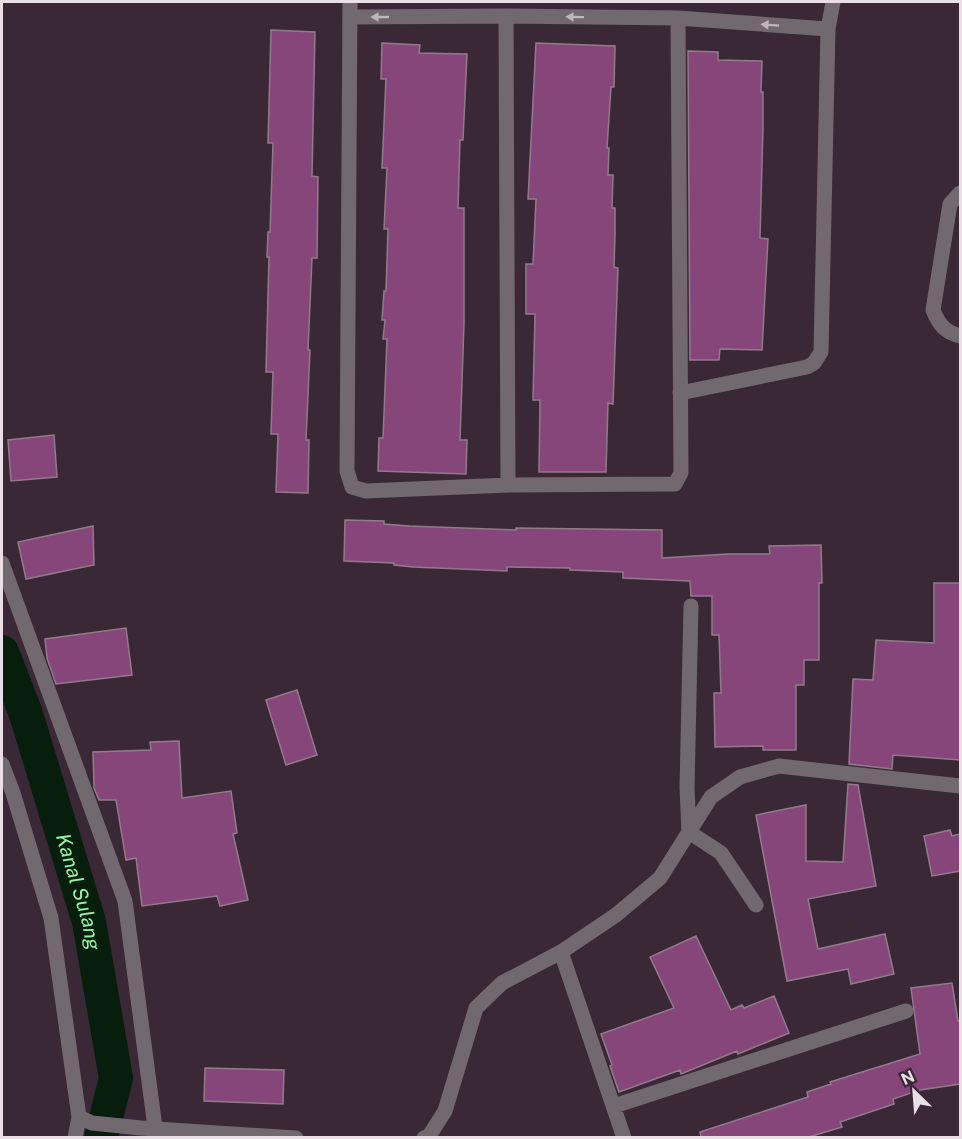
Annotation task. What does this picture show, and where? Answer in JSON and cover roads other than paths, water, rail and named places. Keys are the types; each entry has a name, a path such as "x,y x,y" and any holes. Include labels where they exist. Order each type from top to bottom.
{"street":[{"path":"680,393 807,368 814,363 820,352 828,29 833,2"},
{"path":"678,18 681,472 675,484 508,485 366,491 352,487 347,471 350,9 506,16 678,18 828,29"},
{"path":"506,16 508,485"},
{"path":"960,194 950,204 933,310 939,325 950,333 960,336"},
{"path":"2,563 125,902 149,1131"},
{"path":"689,832 687,788 691,606"},
{"path":"2,764 7,795 51,918 86,1120 75,1137"},
{"path":"424,1137 429,1136 445,1112 476,1008 502,983 561,952 616,915 660,878 711,797 740,777 778,766 960,786"},
{"path":"689,832 721,853 756,905"},
{"path":"561,952 624,1137"},
{"path":"614,1106 906,1011"},
{"path":"86,1120 149,1131 296,1137"}],"waterway":[{"name":"Kanal Sulang","path":"2,652 26,714 89,922 116,1078 101,1138"}]}
